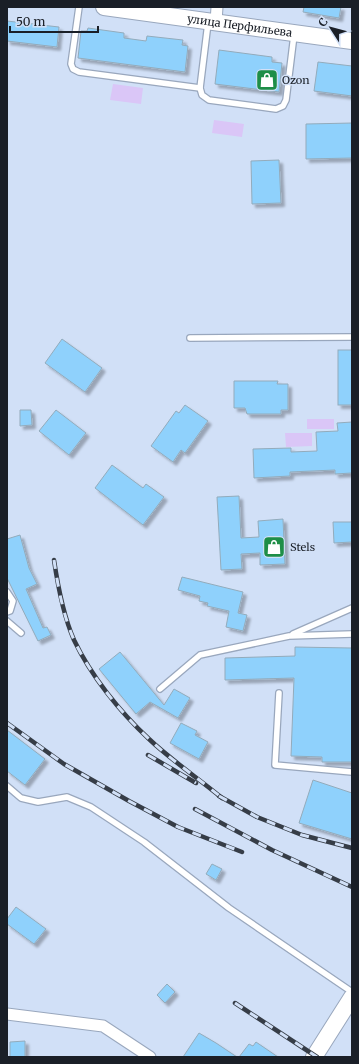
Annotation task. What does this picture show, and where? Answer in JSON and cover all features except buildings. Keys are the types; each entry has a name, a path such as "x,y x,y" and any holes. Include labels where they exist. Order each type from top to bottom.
{"main road":[{"name":"улица Перфильева","path":"104,7 214,16 295,32 352,40"},
{"path":"314,1057 351,1001"}],"street":[{"path":"7,1014 103,1026 150,1057"}],"lane":[{"path":"79,7 71,64 73,69 79,72 200,88"},
{"path":"214,16 200,88 202,95 209,100 276,109 283,106 286,100 295,32"},
{"path":"190,338 352,337"},
{"path":"7,592 12,600 10,611 7,612"},
{"path":"289,636 352,608"},
{"path":"7,621 21,633"},
{"path":"160,689 200,654 289,636 352,634"},
{"path":"279,693 275,765 352,772"},
{"path":"7,786 21,798 38,802 67,797 91,807 144,842 351,1001"}],"shaded area":[{"path":"113,84 143,88 141,104 110,100"},
{"path":"214,120 244,124 242,137 212,133"},
{"path":"307,419 334,419 334,429 307,429"},
{"path":"285,433 312,433 312,446 286,447"}],"railway":[{"path":"54,560 61,601 70,630 89,667 107,693 127,717 149,739 222,798"},
{"path":"7,723 64,764 129,801 178,827 242,852"},
{"path":"148,755 196,783"},
{"path":"219,796 257,817 302,835 352,848"},
{"path":"195,809 272,850 352,887"},
{"path":"235,1003 317,1057"}],"place":[{"name":"Ozon","path":"267,80"},
{"name":"Stels","path":"274,547"}]}
